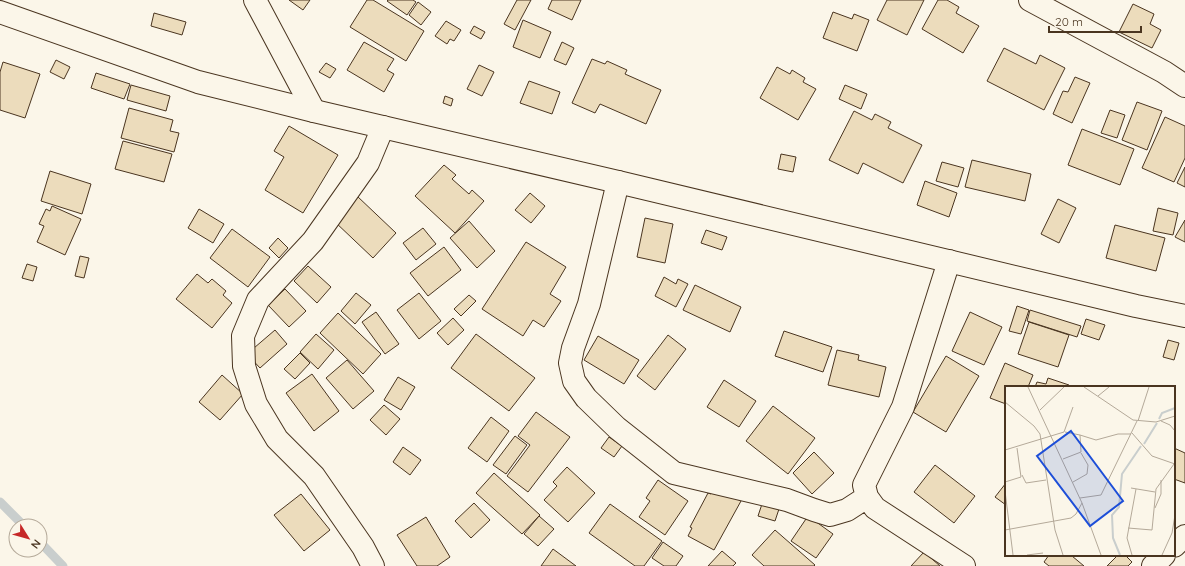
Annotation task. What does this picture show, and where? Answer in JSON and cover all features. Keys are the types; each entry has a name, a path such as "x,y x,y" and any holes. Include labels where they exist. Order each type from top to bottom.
{"street":[{"path":"255,0 314,111"},
{"path":"1030,0 1164,72 1185,86"},
{"path":"0,12 198,82 314,111 1136,306 1185,316"},
{"path":"374,566 363,547 314,476 277,439 256,404 244,366 243,336 258,300 314,241 368,163 383,127"},
{"path":"618,182 589,304 573,348 570,363 574,380 586,398 617,428 674,473 787,500 830,515 847,510 867,497"},
{"path":"949,261 903,407 864,486 867,497 875,508 964,566"},
{"path":"1175,545 1185,536"},
{"path":"1153,566 1163,556"}],"building":[{"path":"289,0 310,0 303,10"},
{"path":"367,0 373,0 424,31 406,61 350,27"},
{"path":"413,0 416,2 407,15 387,1"},
{"path":"517,0 531,0 515,30 504,24"},
{"path":"552,0 581,0 572,20 548,9"},
{"path":"887,0 924,0 907,35 877,20"},
{"path":"938,0 947,0 959,7 956,13 979,26 963,53 922,29"},
{"path":"418,2 431,12 421,25 409,15"},
{"path":"1133,4 1154,14 1150,24 1161,30 1152,48 1119,32"},
{"path":"833,12 852,19 854,14 869,20 857,51 823,38"},
{"path":"154,13 186,22 182,35 151,26"},
{"path":"523,20 551,32 540,58 513,47"},
{"path":"446,21 461,30 454,41 450,39 447,44 435,36"},
{"path":"474,26 485,32 481,39 470,33"},
{"path":"364,42 394,59 387,70 394,74 384,92 347,70"},
{"path":"562,42 574,48 566,65 554,60"},
{"path":"1004,48 1036,64 1040,55 1065,68 1044,110 987,81"},
{"path":"592,59 605,64 607,61 627,70 625,74 661,90 646,124 600,104 595,113 572,103"},
{"path":"56,60 70,67 64,79 50,72"},
{"path":"3,62 40,74 25,118 0,110 0,72"},
{"path":"326,63 336,69 330,78 319,72"},
{"path":"479,65 494,72 482,96 467,89"},
{"path":"777,67 790,74 792,70 805,78 803,82 816,89 798,120 760,98"},
{"path":"96,73 130,84 124,99 91,88"},
{"path":"1075,77 1090,83 1072,123 1053,114 1063,91 1068,92"},
{"path":"529,81 560,92 552,114 520,103"},
{"path":"131,85 170,96 166,111 127,100"},
{"path":"845,85 867,94 861,109 839,99"},
{"path":"445,96 453,99 451,106 443,103"},
{"path":"1137,102 1162,111 1147,150 1122,140"},
{"path":"129,108 173,120 170,131 179,133 174,152 121,138"},
{"path":"1110,110 1125,115 1117,138 1101,133"},
{"path":"854,111 872,120 875,114 891,122 888,128 922,145 903,183 863,163 858,174 829,160"},
{"path":"1165,117 1185,126 1185,158 1174,182 1142,168"},
{"path":"289,126 338,155 303,213 265,190 284,157 274,151"},
{"path":"1082,129 1134,149 1120,185 1068,165"},
{"path":"123,141 172,154 164,182 115,169"},
{"path":"781,154 796,157 793,172 778,169"},
{"path":"972,160 1031,174 1025,201 965,187"},
{"path":"942,162 964,168 958,187 936,181"},
{"path":"444,165 456,175 452,179 469,194 472,190 484,201 455,233 415,196"},
{"path":"1185,167 1185,187 1177,183"},
{"path":"50,171 91,184 82,214 41,201"},
{"path":"925,181 957,193 949,217 917,205"},
{"path":"530,193 545,206 531,223 515,210"},
{"path":"357,196 396,233 373,258 334,221"},
{"path":"1058,199 1076,208 1059,243 1041,234"},
{"path":"52,206 81,219 65,255 37,242 44,226 39,224 46,209 50,211"},
{"path":"1158,208 1178,213 1173,235 1153,231"},
{"path":"199,209 224,224 213,243 188,228"},
{"path":"645,218 673,224 665,263 637,257"},
{"path":"1185,220 1185,242 1175,237"},
{"path":"469,221 495,251 477,268 450,238"},
{"path":"1115,225 1165,238 1156,271 1106,258"},
{"path":"423,228 436,244 416,260 403,243"},
{"path":"232,229 270,257 248,287 210,258"},
{"path":"706,230 727,237 722,250 701,243"},
{"path":"278,238 288,248 279,258 269,248"},
{"path":"526,242 566,267 550,294 561,301 544,327 533,320 523,336 482,309"},
{"path":"444,247 461,270 428,296 410,273"},
{"path":"80,256 89,258 84,278 75,276"},
{"path":"27,264 37,267 33,281 22,278"},
{"path":"308,266 331,287 317,303 294,281"},
{"path":"197,274 208,283 212,279 226,291 223,295 232,303 212,328 176,299"},
{"path":"664,277 676,284 678,279 688,284 676,307 655,296"},
{"path":"695,285 741,307 730,332 683,310"},
{"path":"285,289 306,311 289,327 268,305"},
{"path":"356,293 371,305 355,324 341,311"},
{"path":"419,293 441,321 419,339 397,310"},
{"path":"469,295 476,301 461,316 454,309"},
{"path":"1017,306 1029,310 1021,334 1009,331"},
{"path":"1030,310 1081,326 1077,337 1027,321"},
{"path":"376,312 399,344 385,354 362,322"},
{"path":"970,312 1002,327 984,365 952,351"},
{"path":"338,313 381,354 363,374 320,333"},
{"path":"453,318 464,330 448,345 437,333"},
{"path":"1086,319 1105,325 1099,340 1081,334"},
{"path":"1029,322 1069,335 1058,367 1018,354"},
{"path":"275,330 287,344 260,368 247,354"},
{"path":"784,331 832,347 823,372 775,356"},
{"path":"316,334 334,350 318,369 300,352"},
{"path":"476,334 535,378 509,411 451,368"},
{"path":"668,335 686,349 655,390 637,376"},
{"path":"598,336 639,360 624,384 584,360"},
{"path":"1168,340 1179,343 1174,360 1163,357"},
{"path":"837,350 859,355 858,360 886,367 879,397 828,385"},
{"path":"300,353 310,363 295,379 284,369"},
{"path":"946,356 979,376 946,432 913,412"},
{"path":"347,360 374,391 353,409 326,378"},
{"path":"1005,363 1033,375 1028,386 1005,386 1005,404 990,398"},
{"path":"312,374 339,411 314,431 286,393"},
{"path":"222,375 243,394 220,420 199,402"},
{"path":"398,377 415,387 401,410 384,400"},
{"path":"1048,378 1069,385 1035,386 1037,382 1046,384"},
{"path":"724,380 756,401 739,427 707,407"},
{"path":"384,405 400,419 386,435 370,420"},
{"path":"773,406 815,438 788,474 746,441"},
{"path":"536,412 570,437 528,492 507,476 530,445 518,436"},
{"path":"491,417 509,431 487,462 468,448"},
{"path":"515,436 527,445 506,474 493,465"},
{"path":"609,437 622,446 614,457 601,448"},
{"path":"403,447 421,460 410,475 393,462"},
{"path":"1175,448 1185,453 1185,483 1175,479"},
{"path":"814,452 834,473 812,494 793,473"},
{"path":"935,465 975,496 954,523 914,492"},
{"path":"567,467 595,493 568,522 544,500 557,486 553,482"},
{"path":"494,473 540,515 522,534 476,493"},
{"path":"658,480 688,501 665,535 639,517 650,501 646,498"},
{"path":"1005,484 1005,504 995,497"},
{"path":"715,487 741,501 714,550 688,536 692,528 690,527 708,493 711,494"},
{"path":"301,494 330,530 304,551 274,515"},
{"path":"764,498 781,503 775,521 758,516"},
{"path":"474,503 490,520 471,538 455,521"},
{"path":"610,504 662,541 644,566 635,566 589,533"},
{"path":"539,516 554,529 538,546 524,534"},
{"path":"808,516 833,534 816,558 791,541"},
{"path":"426,517 450,557 437,566 417,566 397,535"},
{"path":"775,530 815,565 764,566 752,555"},
{"path":"663,542 683,556 676,566 664,566 652,558"},
{"path":"553,549 576,566 541,566"},
{"path":"722,551 736,563 733,566 708,566"},
{"path":"924,552 940,566 911,566"},
{"path":"1048,556 1072,556 1084,566 1049,566 1044,562"},
{"path":"1117,556 1126,556 1132,562 1128,566 1107,566"}],"waterway":[{"path":"0,502 16,518"},
{"path":"48,550 63,566"}]}
